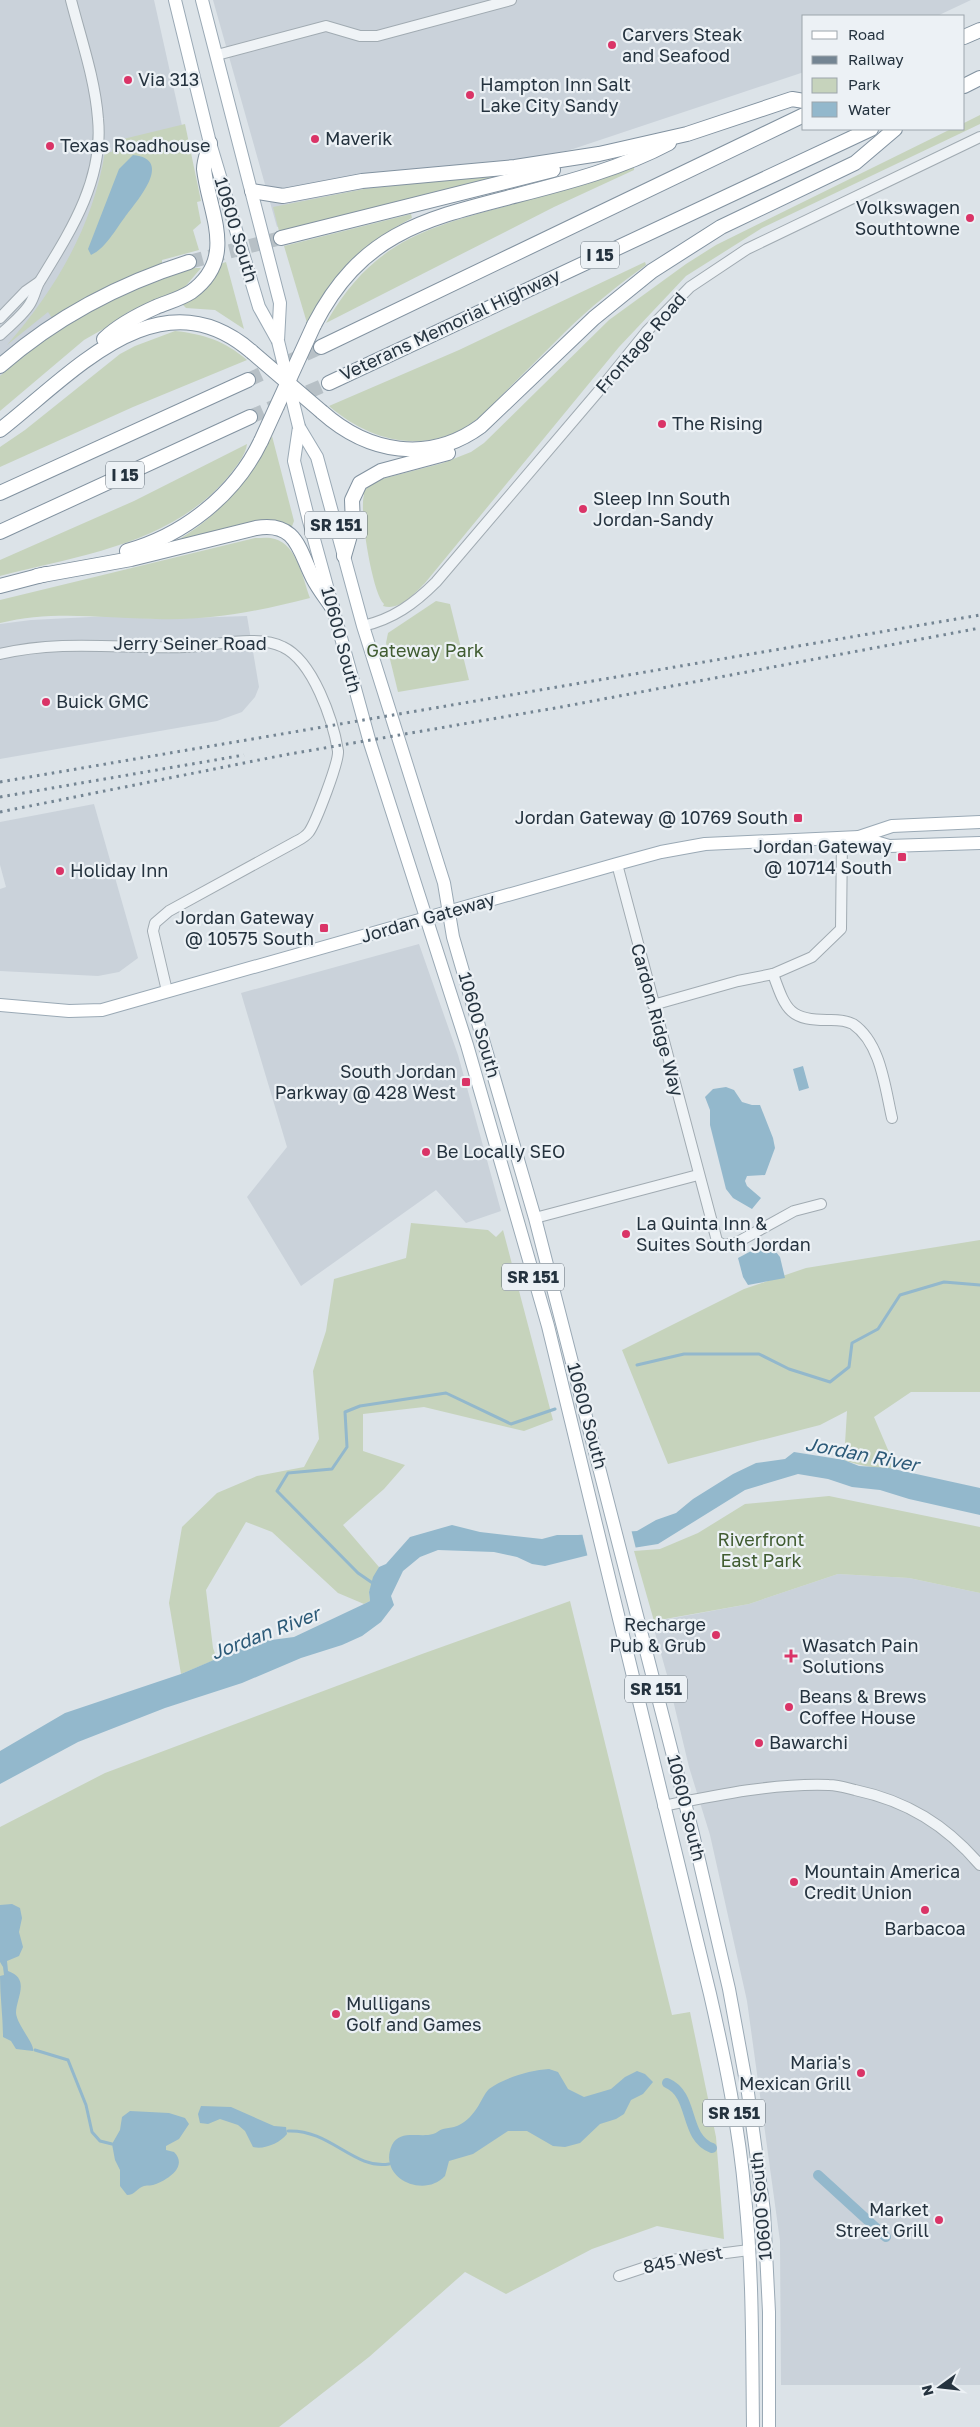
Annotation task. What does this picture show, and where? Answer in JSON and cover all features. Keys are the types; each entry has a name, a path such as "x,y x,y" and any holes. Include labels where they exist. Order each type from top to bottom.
{"highway":[{"path":"965,37 980,30"},
{"path":"965,86 980,78"},
{"path":"252,191 285,196 362,182 515,167 599,154 687,134 792,99 802,101"},
{"name":"Veterans Memorial Highway","path":"321,347 802,116"},
{"name":"Veterans Memorial Highway","path":"329,382 869,130"},
{"path":"0,430 84,362 130,332 168,323 190,323 216,330 235,340 289,382 322,412 351,433 374,444 400,450 437,447 462,438 481,426 512,399 594,318 652,271 721,227 855,163 894,130"},
{"path":"0,586 137,548 159,540 187,524 225,492 248,463 261,440 314,325 334,292 356,267 380,246 410,228 446,213 598,172 658,149 687,134"},
{"path":"84,362 114,331 137,316 186,295 198,286 212,268 218,241 204,167 210,143"},
{"path":"281,238 563,167 599,154"},
{"path":"0,366 45,330 84,306 126,284 190,262"},
{"name":"I 15","path":"0,493 248,380"},
{"path":"344,556 352,525 352,500 363,481 378,472 442,455 469,444 487,432 512,399"},
{"name":"I 15","path":"0,532 250,417"},
{"path":"37,576 131,559 256,528 271,527 287,533 299,544 313,578 332,607"}],"main road":[{"name":"10600 South","path":"175,0 210,143 237,228 259,308 278,341 289,382 298,427 294,461 370,743 428,918 548,1326 727,2070 745,2195 752,2305 753,2427"},
{"name":"10600 South","path":"202,0 280,303 278,341"},
{"name":"10600 South","path":"298,427 317,457 363,626 444,883 454,942 535,1218 685,1802 729,1989 748,2093 764,2210 769,2312 769,2427"},
{"name":"Jordan Gateway","path":"859,837 892,826 980,822"},
{"name":"Jordan Gateway","path":"0,1004 69,1011 92,1011 119,1006 246,967 617,864 661,852 705,844 842,837 859,837 889,846 980,843"}],"street":[{"path":"0,335 31,303 39,282 58,254 84,203 91,181 99,137 99,120 92,82 71,0"},
{"path":"217,55 326,26 360,36 377,36 511,0"},
{"name":"Frontage Road","path":"363,626 387,619 406,609 436,582 597,393 646,331 690,287 746,249 980,137"},
{"path":"0,318 26,290 39,282"},
{"name":"Jerry Seiner Road","path":"0,654 14,651 98,644 186,647 263,641 292,652 322,694 338,755 308,834 169,911 155,923 153,939 168,991"},
{"path":"653,1005 738,981 773,974 812,957 841,929 842,837"},
{"name":"Cardon Ridge Way","path":"617,864 716,1241 723,1245 736,1243 794,1211 822,1204"},
{"path":"773,974 783,1003 796,1016 811,1021 836,1020 852,1024 864,1035 876,1053 892,1118"},
{"path":"535,1218 698,1175"},
{"path":"663,1806 770,1788 831,1785 875,1794 908,1806 938,1824 964,1846 980,1865"},
{"name":"845 West","path":"619,2276 648,2265 672,2260 749,2250"}],"shaded area":[{"path":"0,0 154,0 197,193 54,351 0,393"},
{"path":"213,0 971,0 939,15 802,15 802,73 570,150 427,181 277,227"},
{"path":"110,616 158,619 247,616 259,687 255,697 242,712 217,721 0,759 0,624 31,620"},
{"path":"94,804 138,958 119,972 98,976 0,971 0,889 6,887 0,865 0,822"},
{"path":"419,944 458,1055 501,1211 466,1223 436,1190 301,1286 247,1197 287,1147 241,993"},
{"path":"838,1574 909,1578 980,1593 980,2385 781,2385 780,2241 747,2001 710,1835 689,1767 652,1622 749,1604"}],"green space":[{"path":"980,115 980,124 762,228 686,276 619,347 425,583 401,604 389,607 383,606 384,604 379,597 371,569 363,517 364,495 362,493 374,481 443,463 471,452 484,443 609,320 686,264 716,245 949,130 965,130 965,122"},
{"path":"185,124 201,201 197,202 201,223 193,230 199,250 162,260 162,263 96,292 52,318 48,312 7,345 41,302 70,255 92,205 105,152 112,152 115,141"},
{"path":"634,167 634,170 554,207 326,323 344,295 363,273 382,256 404,242 452,222"},
{"path":"503,174 503,176 279,231 273,207 364,189"},
{"path":"411,214 412,218 379,239 351,262 328,290 307,323 284,246"},
{"path":"226,262 244,329 215,310 186,308 182,304 220,264"},
{"path":"645,262 646,265 604,297 574,324 483,414 462,429 445,437 409,441 392,439 359,427 329,406 459,350"},
{"path":"192,268 201,268 184,288 128,312 112,324 84,340 0,411 0,376 52,333 74,318 107,301 157,279"},
{"path":"175,331 205,336 231,348 247,360 133,407 0,467 0,447 25,430 120,354 135,346"},
{"path":"272,436 294,521 291,529 174,542 205,522 231,496 253,468"},
{"path":"247,444 237,466 228,477 205,500 180,518 123,544 0,576 0,560 134,501"},
{"path":"255,538 275,539 283,542 289,548 302,573 310,598 253,611 215,617 156,619 58,616 19,619 0,623 0,600"},
{"name":"Gateway Park","path":"436,601 450,604 469,680 398,692 386,643 388,633"},
{"path":"411,1223 488,1230 496,1237 503,1230 553,1420 524,1431 424,1407 363,1414 363,1451 405,1465 384,1489 343,1525 379,1567 369,1592 370,1601 364,1604 338,1593 272,1532 246,1522 206,1590 213,1648 217,1659 181,1674 169,1603 182,1527 217,1493 257,1476 304,1467 319,1439 313,1371 326,1331 334,1279 406,1258"},
{"path":"980,1240 980,1392 911,1392 874,1417 897,1471 863,1466 844,1460 847,1411 820,1425 668,1464 622,1350 744,1289 806,1268"},
{"name":"Riverfront East Park","path":"829,1496 980,1527 980,1593 909,1578 838,1574 749,1604 654,1621 634,1551 660,1549 698,1533 745,1504"},
{"name":"Mulligans Golf and Games","path":"570,1601 672,2015 690,2012 716,2137 724,2239 657,2226 592,2249 506,2294 465,2272 369,2357 279,2427 0,2427 0,1827 105,1773 422,1654"}],"water":[{"path":"133,155 145,158 151,164 152,172 149,182 137,202 110,238 91,255 88,249 119,169"},
{"path":"803,1066 809,1088 799,1091 793,1069"},
{"path":"726,1087 734,1090 742,1102 760,1105 773,1138 775,1148 765,1175 747,1176 745,1181 747,1186 761,1198 752,1209 733,1198 726,1189 710,1125 710,1110 705,1097 713,1089"},
{"path":"768,1242 780,1257 785,1278 748,1285 743,1277 738,1258"},
{"path":"794,1452 844,1460 859,1466 889,1468 980,1488 980,1515 909,1499 880,1490 852,1487 828,1479 798,1474 745,1490 658,1544 589,1555 545,1566 532,1564 517,1557 494,1552 438,1550 420,1557 403,1571 391,1596 394,1605 381,1622 362,1636 342,1645 301,1658 242,1683 165,1708 78,1742 0,1784 0,1751 65,1713 181,1674 256,1642 294,1637 370,1601 369,1592 373,1577 379,1567 386,1564 410,1537 452,1525 480,1532 542,1539 557,1535 637,1531 656,1520 676,1513 693,1499 733,1474 756,1463 785,1459"},
{"path":"12,1904 20,1908 22,1918 19,1932 23,1947 19,1956 7,1961 8,1971 15,1974 21,1984 16,2013 33,2051 16,2049 11,2041 3,2037 0,1976 4,1975 0,1962 0,1905"},
{"path":"549,2069 558,2072 568,2089 584,2097 611,2089 625,2077 637,2071 645,2074 653,2082 643,2094 631,2100 624,2114 616,2119 600,2124 580,2143 565,2147 553,2146 527,2131 508,2131 473,2154 449,2161 445,2176 436,2183 426,2186 405,2182 391,2167 389,2157 392,2145 400,2137 428,2135 442,2129 458,2126 470,2117 487,2091 495,2085 518,2075"},
{"path":"201,2106 231,2107 274,2126 286,2127 287,2134 272,2145 262,2148 253,2147 245,2131 238,2125 220,2119 208,2124 200,2123 198,2114"},
{"path":"130,2111 169,2113 185,2118 189,2124 179,2139 166,2146 166,2150 174,2152 178,2157 178,2167 175,2171 161,2182 144,2186 127,2195 120,2186 120,2170 115,2160 112,2144 120,2130 122,2117"}],"pier":[{"path":"631,1529 636,1549 588,1558 582,1533"}],"waterway":[{"path":"637,1365 684,1354 759,1354 789,1369 830,1382 849,1367 852,1343 878,1329 900,1295 944,1282 980,1285"},
{"path":"374,1584 358,1573 277,1491 288,1473 332,1469 347,1447 345,1412 360,1406 446,1393 511,1424 555,1409"},
{"path":"35,2050 68,2060 86,2105 92,2132 100,2141 112,2144"},
{"path":"667,2083 676,2089 682,2097 697,2135 703,2143 712,2148"},
{"path":"288,2131 303,2132 317,2136 364,2161 376,2164 389,2164"},
{"path":"818,2175 886,2237"}],"tunnel":[{"path":"189,262 281,238"},
{"path":"248,380 321,347"},
{"path":"250,417 329,383"}],"railway":[{"path":"0,782 980,615"},
{"path":"0,812 284,755 561,707 980,628"},
{"path":"0,797 244,755"}],"place":[{"name":"Carvers Steak and Seafood","path":"612,45"},
{"name":"Via 313","path":"128,80"},
{"name":"Hampton Inn Salt Lake City Sandy","path":"470,95"},
{"name":"Maverik","path":"315,139"},
{"name":"Texas Roadhouse","path":"50,146"},
{"name":"Volkswagen Southtowne","path":"970,218"},
{"name":"The Rising","path":"662,424"},
{"name":"Sleep Inn South Jordan-Sandy","path":"583,509"},
{"name":"Buick GMC","path":"46,702"},
{"name":"Jordan Gateway @ 10769 South","path":"798,818"},
{"name":"Jordan Gateway @ 10714 South","path":"902,857"},
{"name":"Holiday Inn","path":"60,871"},
{"name":"Jordan Gateway @ 10575 South","path":"324,928"},
{"name":"South Jordan Parkway @ 428 West","path":"466,1082"},
{"name":"Be Locally SEO","path":"426,1152"},
{"name":"La Quinta Inn & Suites South Jordan","path":"626,1234"},
{"name":"Recharge Pub & Grub","path":"716,1635"},
{"name":"Wasatch Pain Solutions","path":"791,1656"},
{"name":"Beans & Brews Coffee House","path":"789,1707"},
{"name":"Bawarchi","path":"759,1743"},
{"name":"Mountain America Credit Union","path":"794,1882"},
{"name":"Barbacoa","path":"925,1910"},
{"name":"Mulligans Golf and Games","path":"336,2014"},
{"name":"Maria's Mexican Grill","path":"861,2073"},
{"name":"Market Street Grill","path":"939,2220"}],"water label":[{"name":"Jordan River","path":"862,1454"},
{"name":"Jordan River","path":"265,1633"}]}
